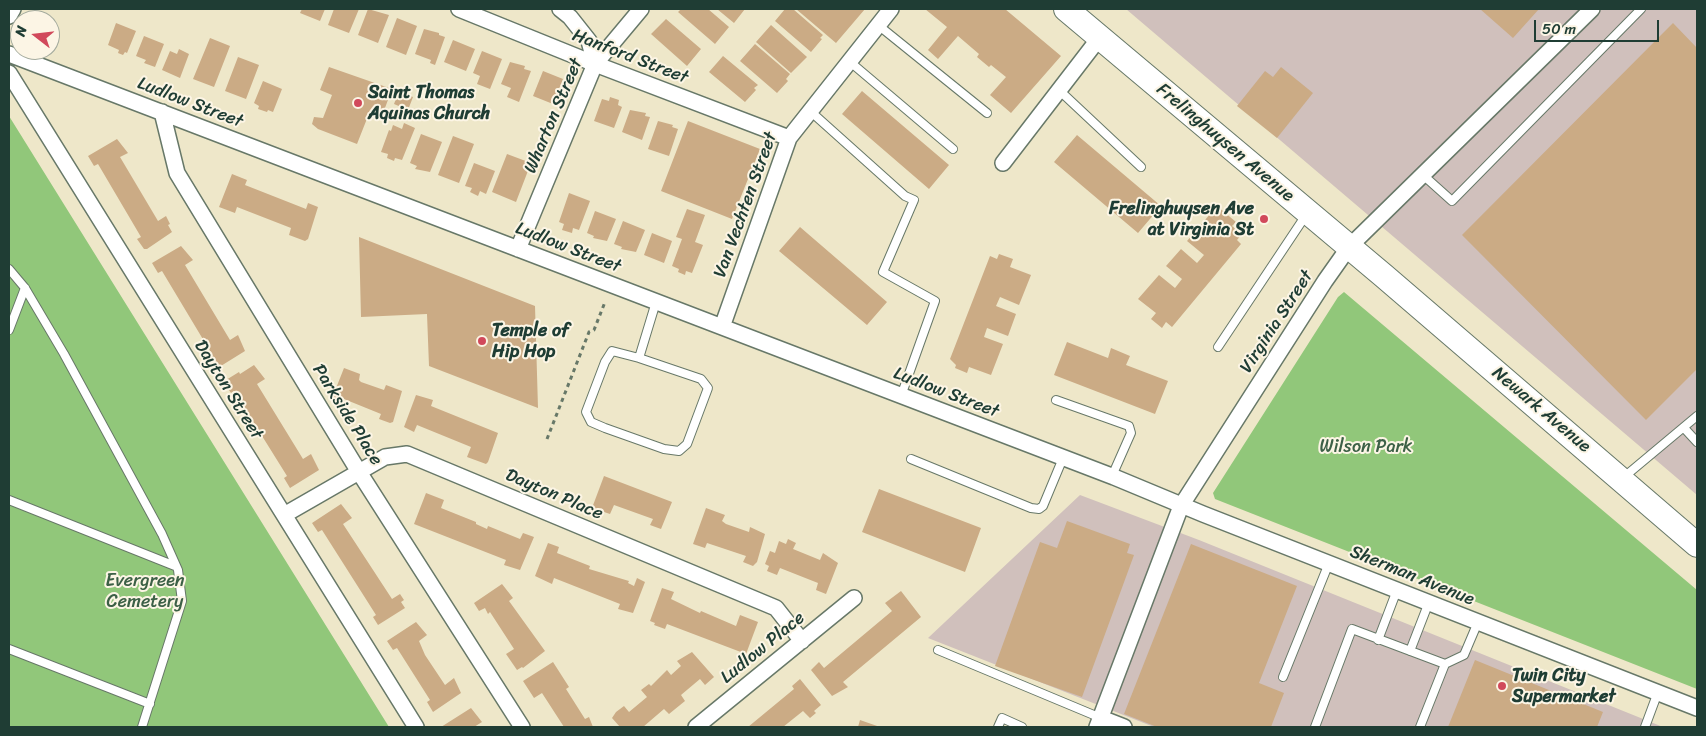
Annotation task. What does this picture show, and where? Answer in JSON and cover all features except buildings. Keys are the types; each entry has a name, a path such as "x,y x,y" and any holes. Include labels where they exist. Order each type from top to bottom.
{"main road":[{"name":"Frelinghuysen Avenue","path":"1066,9 1384,276"},
{"name":"Newark Avenue","path":"1384,276 1697,545"}],"street":[{"path":"9,16 13,9"},
{"name":"Hanford Street","path":"459,9 594,64 789,138"},
{"path":"560,9 570,17 589,41 594,64"},
{"name":"Wharton Street","path":"518,249 594,64 641,9"},
{"name":"Van Vechten Street","path":"722,327 789,138 809,110 891,9"},
{"name":"Virginia Street","path":"1099,723 1181,506 1349,247 1592,9"},
{"path":"1002,163 1060,91 1100,36"},
{"name":"Ludlow Street","path":"9,54 1113,477"},
{"name":"Dayton Street","path":"9,73 416,727"},
{"name":"Parkside Place","path":"162,112 177,173 359,472 522,727"},
{"name":"Dayton Place","path":"284,515 385,457 407,454 776,608 802,641"},
{"name":"Sherman Avenue","path":"1113,477 1181,506 1697,708"},
{"name":"Ludlow Place","path":"696,727 854,598"},
{"path":"1099,723 1124,727"}],"lane":[{"path":"1423,175 1452,201 1641,9"},
{"path":"878,25 987,113"},
{"path":"849,61 952,149"},
{"path":"1060,91 1141,167"},
{"path":"809,110 905,196 914,200 883,272 935,301 901,396"},
{"path":"1218,347 1307,213"},
{"path":"9,269 25,288 64,354 162,534 176,566 182,601 142,727"},
{"path":"9,330 25,288"},
{"path":"639,358 656,302"},
{"path":"612,351 639,358 700,380 708,388 686,444 679,451 664,449 605,428 591,422 586,412 605,362 612,351"},
{"path":"1056,400 1129,426 1131,433 1113,477"},
{"path":"1622,479 1685,429 1697,416"},
{"path":"1685,429 1697,442"},
{"path":"911,459 1031,508 1039,509 1043,506 1064,458"},
{"path":"9,500 176,566"},
{"path":"1283,677 1329,563"},
{"path":"1378,640 1397,590"},
{"path":"1410,651 1429,602"},
{"path":"1420,727 1445,664 1464,655 1478,622"},
{"path":"1315,727 1352,630 1445,664"},
{"path":"9,649 150,704"},
{"path":"938,650 1099,723"},
{"path":"1645,727 1658,692"},
{"path":"998,727 1002,718 1022,727"}],"path":[{"path":"547,439 589,332 594,330 605,302"}],"shaded area":[{"path":"1126,9 1697,9 1697,495"},
{"path":"1080,495 1199,540 1663,727 1154,727 928,638"}],"green space":[{"name":"Evergreen Cemetery","path":"9,116 389,727 9,727"},
{"name":"Wilson Park","path":"1344,292 1697,590 1697,689 1215,499 1213,493 1338,297"}],"place":[{"name":"Saint Thomas Aquinas Church","path":"358,103"},
{"name":"Frelinghuysen Ave at Virginia St","path":"1264,219"},
{"name":"Temple of Hip Hop","path":"482,341"},
{"name":"Twin City Supermarket","path":"1502,686"}]}
